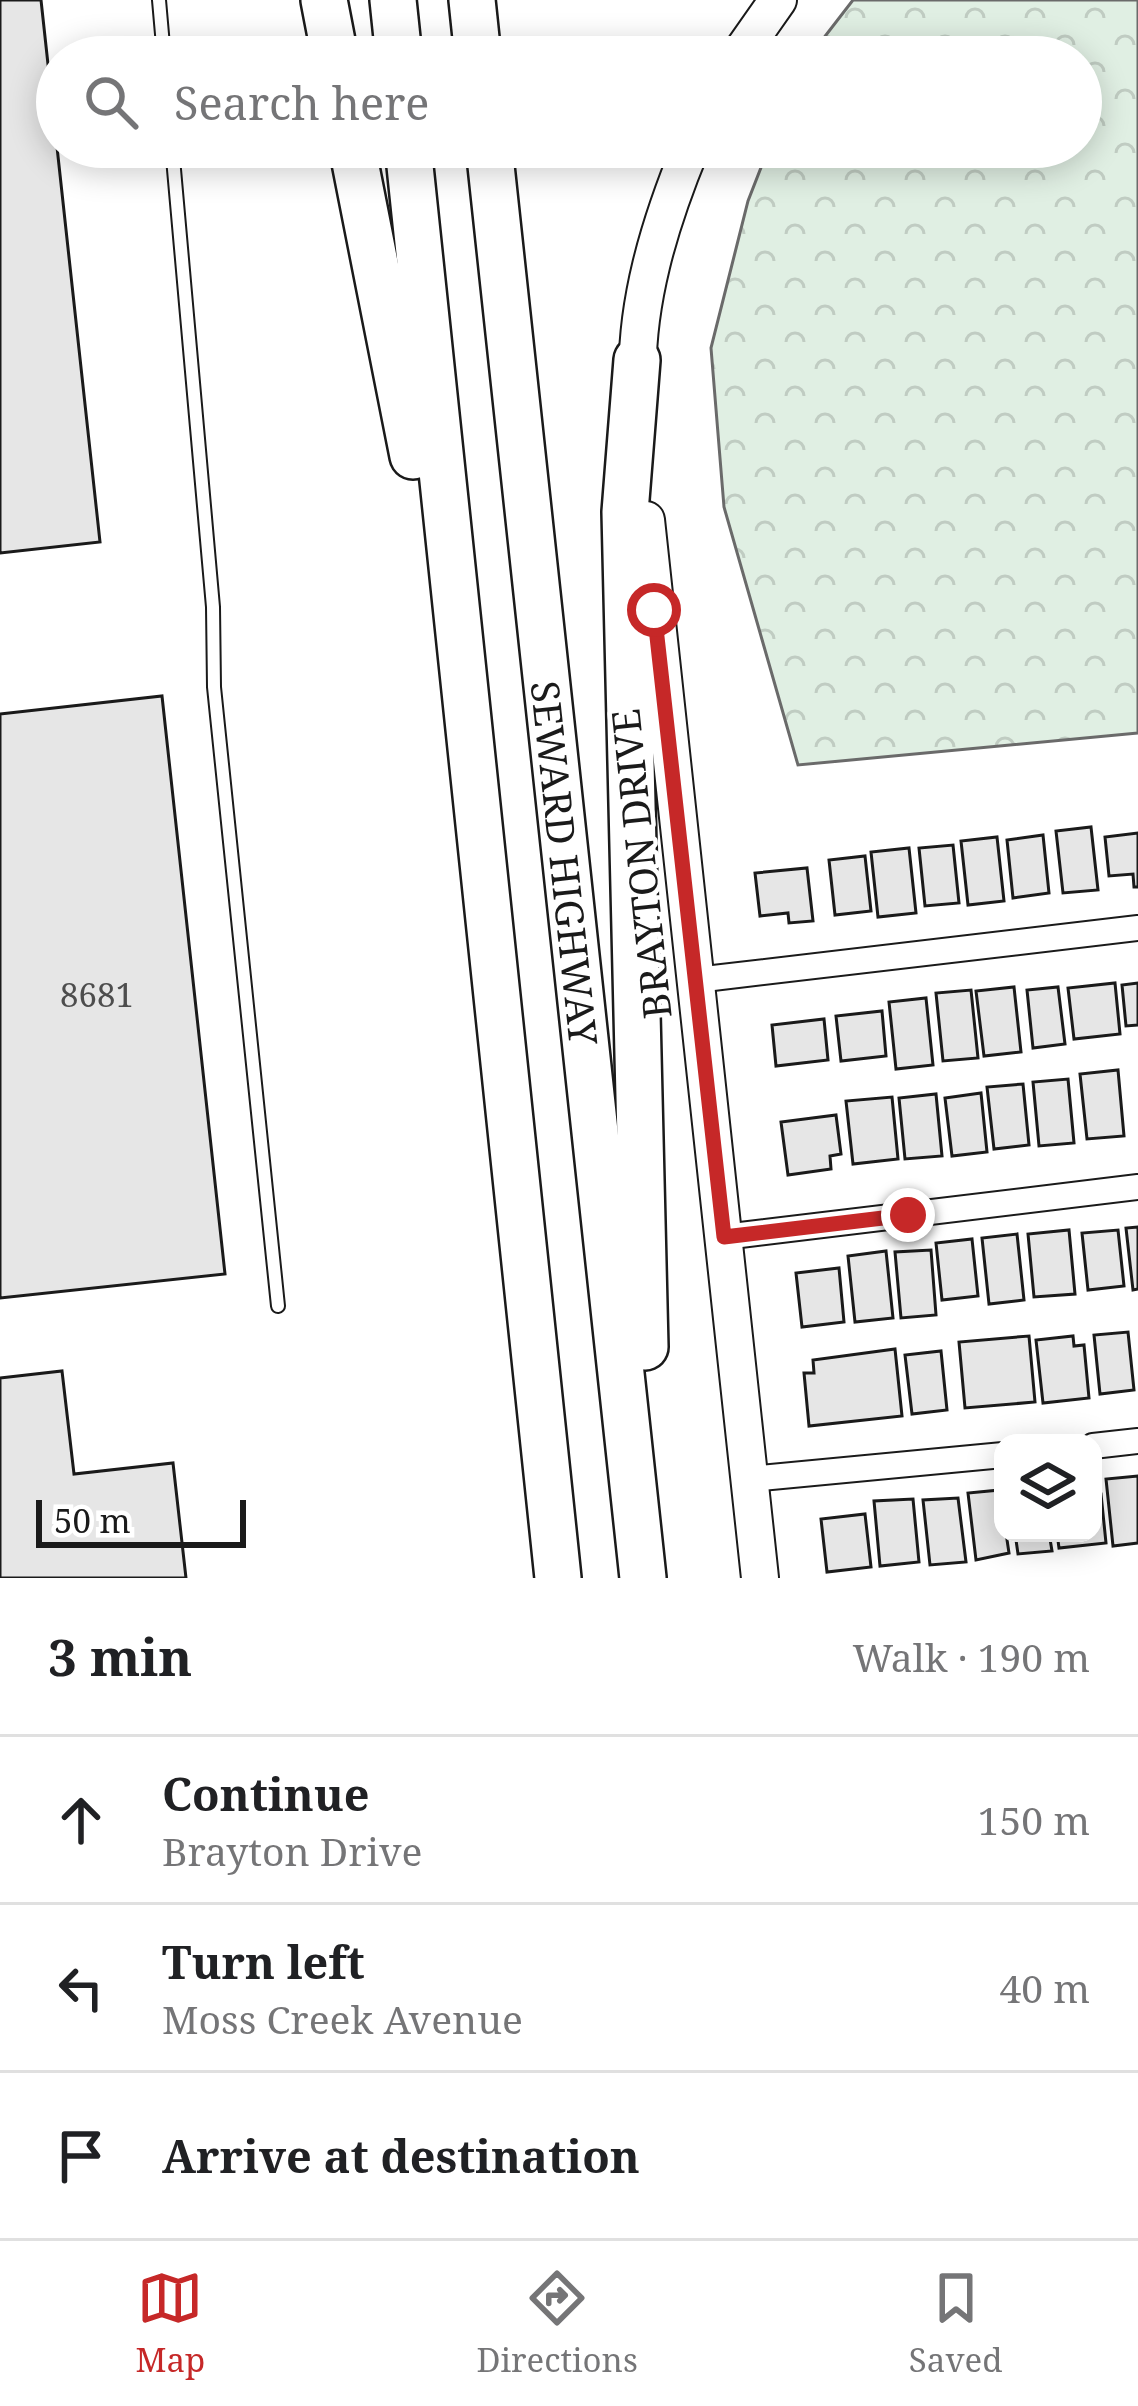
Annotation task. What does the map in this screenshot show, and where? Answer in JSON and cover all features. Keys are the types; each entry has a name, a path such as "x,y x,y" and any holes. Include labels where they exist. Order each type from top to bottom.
{"highway":[{"path":"324,0 331,36"},
{"path":"393,0 397,36"},
{"path":"472,0 476,36"},
{"path":"356,168 465,718"},
{"path":"410,168 558,1578"},
{"name":"SEWARD HIGHWAY","path":"492,168 643,1578"},
{"path":"637,360 626,512 646,1386 643,1578"},
{"path":"535,1578 544,1445"}],"street":[{"path":"753,36 778,0"},
{"name":"BRAYTON DRIVE","path":"684,168 656,247 637,360 649,564 760,1578"},
{"path":"696,980 1138,928"},
{"path":"724,1237 1138,1187"},
{"path":"1102,1445 1138,1442"},
{"path":"750,1479 994,1456"}],"lane":[{"path":"159,0 162,36"},
{"path":"174,168 213,608 214,688 278,1306"}],"green space":[{"path":"853,0 1138,0 1138,733 798,765 724,507 711,348 761,168 1102,168 1102,36 825,36"}],"building":[{"path":"0,0 41,0 45,36 36,36 36,168 59,168 100,542 0,553"},
{"path":"162,696 225,1274 0,1298 0,714"},
{"path":"1091,827 1098,890 1063,893 1056,831"},
{"path":"1138,833 1138,887 1134,887 1133,874 1109,876 1105,837"},
{"path":"1043,835 1049,893 1013,898 1007,840"},
{"path":"997,837 1004,901 968,905 961,841"},
{"path":"953,845 959,903 925,906 919,848"},
{"path":"909,848 916,913 878,917 871,852"},
{"path":"865,856 871,911 835,915 829,860"},
{"path":"807,868 813,921 789,923 788,913 760,916 755,873"},
{"path":"1115,983 1120,1034 1074,1039 1068,988"},
{"path":"1138,983 1138,1025 1126,1026 1122,985"},
{"path":"1014,987 1021,1052 984,1056 976,991"},
{"path":"1058,987 1065,1044 1033,1048 1027,990"},
{"path":"971,990 978,1058 943,1061 936,993"},
{"path":"926,998 933,1065 896,1069 889,1002"},
{"path":"882,1011 886,1056 841,1061 836,1016"},
{"path":"824,1019 828,1060 776,1066 772,1025"},
{"path":"1118,1070 1124,1136 1087,1139 1080,1074"},
{"path":"1068,1079 1074,1143 1039,1146 1033,1082"},
{"path":"1023,1084 1029,1145 994,1149 987,1087"},
{"path":"981,1093 987,1152 952,1156 945,1098"},
{"path":"936,1094 942,1156 905,1159 899,1098"},
{"path":"892,1097 898,1159 853,1164 846,1101"},
{"path":"836,1115 841,1154 830,1156 831,1169 788,1175 781,1122"},
{"path":"1138,1227 1138,1289 1133,1290 1126,1228"},
{"path":"1069,1230 1075,1294 1034,1297 1028,1234"},
{"path":"1118,1230 1124,1286 1088,1290 1082,1233"},
{"path":"1017,1234 1024,1300 989,1304 982,1238"},
{"path":"972,1239 978,1296 942,1300 936,1243"},
{"path":"931,1250 936,1315 901,1318 895,1252"},
{"path":"886,1251 893,1318 855,1322 848,1256"},
{"path":"839,1268 844,1322 802,1327 796,1273"},
{"path":"1128,1332 1134,1390 1100,1394 1094,1335"},
{"path":"1029,1336 1035,1402 965,1408 959,1342"},
{"path":"1073,1336 1074,1346 1084,1345 1089,1398 1043,1403 1036,1340"},
{"path":"895,1349 902,1416 809,1426 804,1373 814,1373 813,1360"},
{"path":"941,1351 947,1410 912,1414 905,1355"},
{"path":"62,1371 74,1474 173,1463 186,1578 0,1578 0,1378"},
{"path":"1138,1476 1138,1543 1113,1546 1106,1479"},
{"path":"994,1491 994,1542 1007,1542 1009,1553 976,1560 968,1493"},
{"path":"958,1498 966,1562 930,1565 923,1500"},
{"path":"913,1499 919,1562 880,1566 874,1501"},
{"path":"1102,1504 1106,1543 1059,1548 1058,1542 1102,1542"},
{"path":"865,1514 871,1567 827,1572 821,1519"},
{"path":"1016,1542 1050,1542 1052,1551 1018,1554"}],"route":[{"path":"654,610 724,1237 908,1215"}]}
